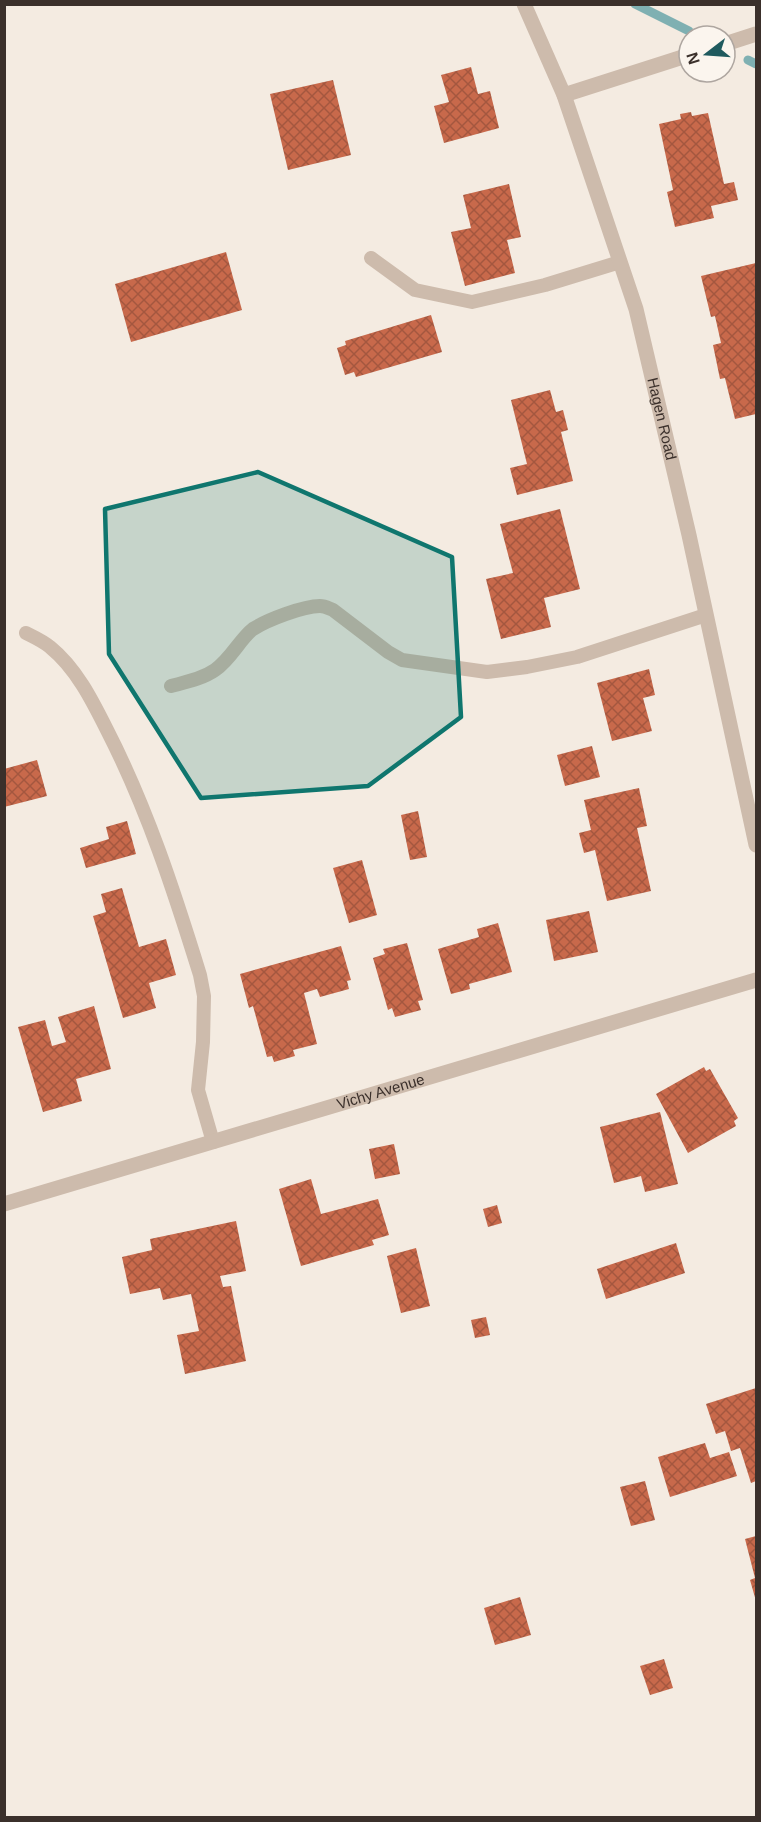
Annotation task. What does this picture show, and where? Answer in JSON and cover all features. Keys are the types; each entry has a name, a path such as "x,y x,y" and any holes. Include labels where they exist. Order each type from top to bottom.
{"street":[{"name":"Hagen Road","path":"524,4 564,94 636,309 756,845"},
{"path":"737,40 756,34"},
{"path":"564,94 677,59"},
{"name":"Vichy Avenue","path":"4,1204 756,980"}],"lane":[{"path":"371,258 415,290 472,302 545,285 620,262"},
{"path":"171,686 212,672 225,663 252,630 310,607 323,606 333,610 402,660 487,672 527,667 585,655 706,615"},
{"path":"26,633 50,647 69,667 89,696 126,767 151,826 200,975 204,996 198,1090 213,1142"}],"highlighted area":[{"path":"258,472 452,557 461,717 368,786 201,798 109,654 105,509"}],"building":[{"path":"471,67 478,94 490,91 499,128 444,143 434,106 449,102 441,75"},
{"path":"333,80 351,155 288,170 270,94"},
{"path":"691,112 692,116 708,113 724,184 734,182 738,200 711,206 714,218 675,227 667,192 673,190 659,124 681,119 680,114"},
{"path":"509,184 521,237 507,240 515,273 465,286 451,232 471,228 463,195"},
{"path":"226,252 242,310 131,342 115,284"},
{"path":"756,263 756,414 735,419 725,378 720,379 713,345 721,343 715,316 711,317 701,276"},
{"path":"431,315 442,352 356,377 354,372 345,375 337,348 346,345 345,341"},
{"path":"550,390 556,412 563,410 568,430 561,432 573,481 517,495 510,468 527,464 511,400"},
{"path":"560,509 580,589 544,598 551,627 501,639 486,579 513,573 500,524"},
{"path":"649,669 655,695 643,698 652,731 612,741 597,683"},
{"path":"592,746 600,777 565,786 557,755"},
{"path":"37,760 47,796 4,807 4,769"},
{"path":"639,788 647,826 637,828 651,891 607,901 595,850 584,853 579,833 591,830 584,800"},
{"path":"418,811 427,857 410,860 401,815"},
{"path":"127,821 136,854 86,868 80,848 109,839 106,827"},
{"path":"362,860 377,915 349,923 333,868"},
{"path":"122,888 139,947 166,939 176,975 149,983 156,1008 123,1018 93,916 106,912 101,894"},
{"path":"589,911 598,952 554,961 546,920"},
{"path":"498,923 512,972 469,984 470,989 451,994 438,949 479,937 477,929"},
{"path":"407,943 423,1000 418,1001 421,1010 395,1017 392,1008 388,1010 373,958 385,954 383,949"},
{"path":"341,946 351,980 347,981 349,989 320,997 317,989 304,993 317,1044 293,1050 295,1056 274,1062 272,1056 267,1057 253,1006 249,1008 240,974"},
{"path":"94,1006 111,1069 76,1079 82,1101 43,1112 18,1027 45,1020 52,1046 66,1042 58,1017"},
{"path":"704,1067 706,1071 710,1069 738,1118 734,1121 736,1126 688,1153 656,1094"},
{"path":"660,1112 678,1184 645,1192 641,1176 614,1183 600,1127"},
{"path":"394,1144 400,1174 375,1179 369,1149"},
{"path":"311,1179 321,1214 378,1199 389,1235 372,1240 374,1245 301,1266 279,1189"},
{"path":"497,1205 502,1223 488,1227 483,1209"},
{"path":"236,1221 246,1271 220,1276 223,1287 231,1286 246,1361 185,1374 177,1335 199,1331 191,1294 163,1300 160,1288 130,1294 122,1257 152,1250 150,1239"},
{"path":"676,1243 685,1273 606,1299 597,1269"},
{"path":"416,1248 430,1306 401,1313 387,1256"},
{"path":"486,1317 490,1335 475,1338 471,1320"},
{"path":"756,1388 756,1481 751,1483 740,1448 731,1451 725,1431 716,1434 706,1404"},
{"path":"705,1443 710,1458 729,1452 737,1476 670,1497 658,1457"},
{"path":"645,1481 655,1520 631,1526 620,1487"},
{"path":"756,1536 756,1601 750,1580 755,1578 745,1539"},
{"path":"520,1597 531,1635 495,1645 484,1608"},
{"path":"664,1659 673,1688 650,1695 640,1666"}],"waterway":[{"path":"635,4 677,25"},
{"path":"748,60 756,64"}]}
